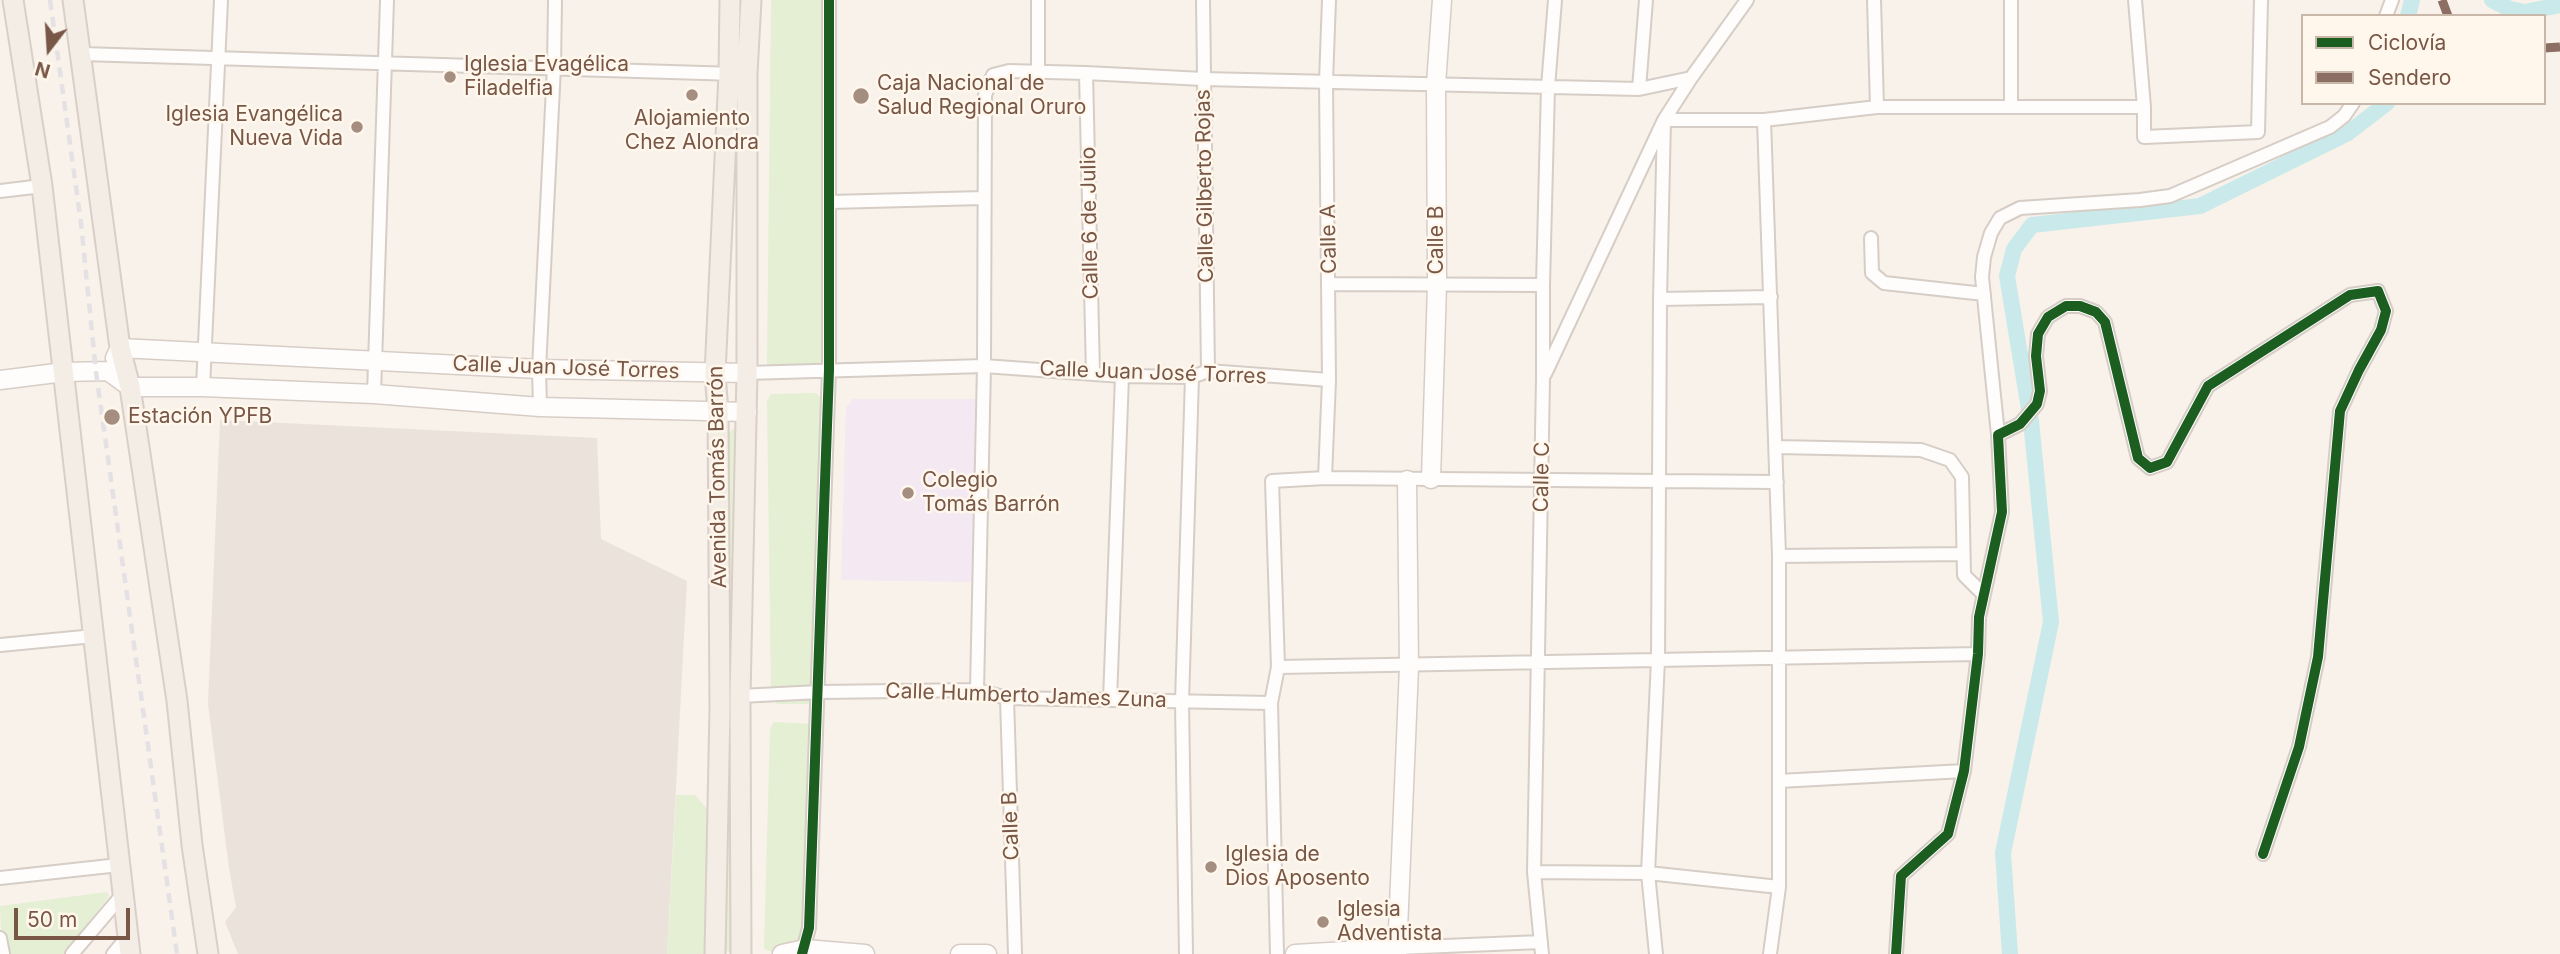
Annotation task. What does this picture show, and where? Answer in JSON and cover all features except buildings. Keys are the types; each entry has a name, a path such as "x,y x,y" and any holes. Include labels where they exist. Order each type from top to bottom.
{"main road":[{"path":"13,0 42,186 129,945"},
{"path":"73,0 120,348 130,387 177,701 192,845 208,954"},
{"name":"Avenida Tomás Barrón","path":"730,0 738,74 747,373 740,696 741,954"},
{"name":"Avenida Tomás Barrón","path":"715,954 720,708 718,411 715,374 738,74 751,0"},
{"name":"Calle B","path":"1431,480 1437,285 1436,84 1442,0"},
{"path":"108,371 120,348"},
{"name":"Calle Juan José Torres","path":"120,348 539,369 747,373"},
{"path":"0,380 64,372 108,371 130,387"},
{"name":"Calle Juan José Torres","path":"130,387 374,394 540,407 747,412"},
{"path":"1295,954 1397,951 1409,667 1407,480"},
{"path":"782,954 804,951 864,954"}],"street":[{"path":"203,387 221,0"},
{"path":"374,394 387,0"},
{"path":"540,407 539,369 555,0"},
{"path":"804,951 810,928 829,370 828,0"},
{"path":"1038,0 1038,72"},
{"name":"Calle Gilberto Rojas","path":"1203,0 1208,371"},
{"name":"Calle A","path":"1325,478 1330,284 1326,82 1329,0"},
{"name":"Calle C","path":"1541,948 1534,872 1543,285 1548,87 1555,0"},
{"path":"1639,89 1646,0"},
{"path":"1543,378 1664,120 1747,0"},
{"path":"1874,0 1877,107"},
{"path":"2011,0 2011,106"},
{"path":"2135,0 2144,136 2258,132 2261,0"},
{"path":"82,54 738,74"},
{"path":"977,690 985,366 985,95 993,75 1009,71 1086,72 1203,79 1639,89 1691,78"},
{"name":"Calle 6 de Julio","path":"1086,72 1093,373"},
{"path":"1896,954 1901,876 1948,834 1964,771 1978,654 1979,617 2002,512 1984,293 1984,257 1991,233 2000,218 2020,208 2140,200 2171,195 2330,127 2344,116 2352,105"},
{"path":"1664,120 1764,120 1877,107 2144,107"},
{"path":"1656,954 1648,873 1658,660 1664,120"},
{"path":"1764,120 1779,556 1779,887 1770,954"},
{"path":"0,191 42,186"},
{"path":"830,201 983,198"},
{"path":"1871,238 1872,273 1884,283 1984,293"},
{"path":"1330,284 1543,285"},
{"path":"1997,435 2020,424 2037,404 2040,391 2036,356 2038,334 2048,317 2066,306 2080,306 2096,312 2105,322 2138,458 2150,468 2167,462 2208,386 2350,295 2378,291 2386,310 2381,330 2340,411 2316,670 2299,747 2263,853"},
{"path":"1660,299 1771,297"},
{"name":"Calle Juan José Torres","path":"747,373 985,366 1122,376 1192,377 1208,371 1329,380"},
{"path":"1110,700 1122,376"},
{"path":"1186,954 1182,702 1192,377"},
{"path":"1777,447 1921,450 1950,460 1962,477 1964,575 1984,595"},
{"path":"1277,954 1271,703 1278,667 1272,481 1325,478 1777,482"},
{"path":"1779,556 1963,554"},
{"path":"0,645 94,636"},
{"path":"1278,667 1409,667 1978,654"},
{"name":"Calle Humberto James Zuna","path":"740,696 977,690 1007,698 1271,703"},
{"name":"Calle B","path":"1007,698 1015,954"},
{"path":"1780,781 1964,771"},
{"path":"0,878 118,865"},
{"path":"1534,872 1648,873 1779,887"},
{"path":"72,954 123,894"},
{"path":"0,938 2,954"},
{"path":"113,954 129,945"},
{"path":"1397,951 1541,948"}],"shaded area":[{"name":"Colegio Tomás Barrón","path":"853,399 975,399 972,582 841,580 846,407"},
{"path":"220,420 597,438 601,539 687,581 667,954 238,954 225,922 236,907 208,704"}],"green space":[{"path":"771,0 826,0 823,371 816,377 776,376 767,364"},
{"path":"816,393 822,399 812,704 777,704 771,696 767,401 771,394"},
{"path":"732,429 740,429 748,436 751,710 744,942 734,954 724,947 726,437"},
{"path":"774,722 812,724 808,951 773,952 764,949 770,729"},
{"path":"676,795 695,795 708,810 704,954 667,954"},
{"path":"107,892 107,899 64,954 2,954 0,906"}],"waterway":[{"path":"2408,14 2412,0"},
{"path":"2492,0 2510,9 2525,12 2560,5"},
{"path":"2010,954 2003,853 2051,622 2031,421 2007,276 2014,249 2032,225 2200,206 2348,133 2384,105"}],"railway":[{"path":"50,0 81,223 96,372 177,954"}],"marked path":[{"path":"2442,0 2447,14"},
{"path":"2546,48 2560,47"}],"cycle path":[{"path":"802,954 809,928 829,370 829,0"},
{"path":"1896,954 1901,876 1948,834 1964,771 1978,654 1979,617 2002,512 1998,435 2020,424 2037,404 2040,391 2036,356 2038,334 2048,317 2066,306 2080,306 2096,312 2105,322 2138,458 2150,468 2167,462 2208,386 2350,295 2378,291 2386,311 2381,330 2340,411 2318,657 2299,747 2263,854"}],"place":[{"name":"Iglesia Evagélica Filadelfia","path":"450,77"},
{"name":"Alojamiento Chez Alondra","path":"692,95"},
{"name":"Caja Nacional de Salud Regional Oruro","path":"861,96"},
{"name":"Iglesia Evangélica Nueva Vida","path":"357,127"},
{"name":"Estación YPFB","path":"112,417"},
{"name":"Colegio Tomás Barrón","path":"908,493"},
{"name":"Iglesia de Dios Aposento","path":"1211,867"},
{"name":"Iglesia Adventista","path":"1323,922"}]}
